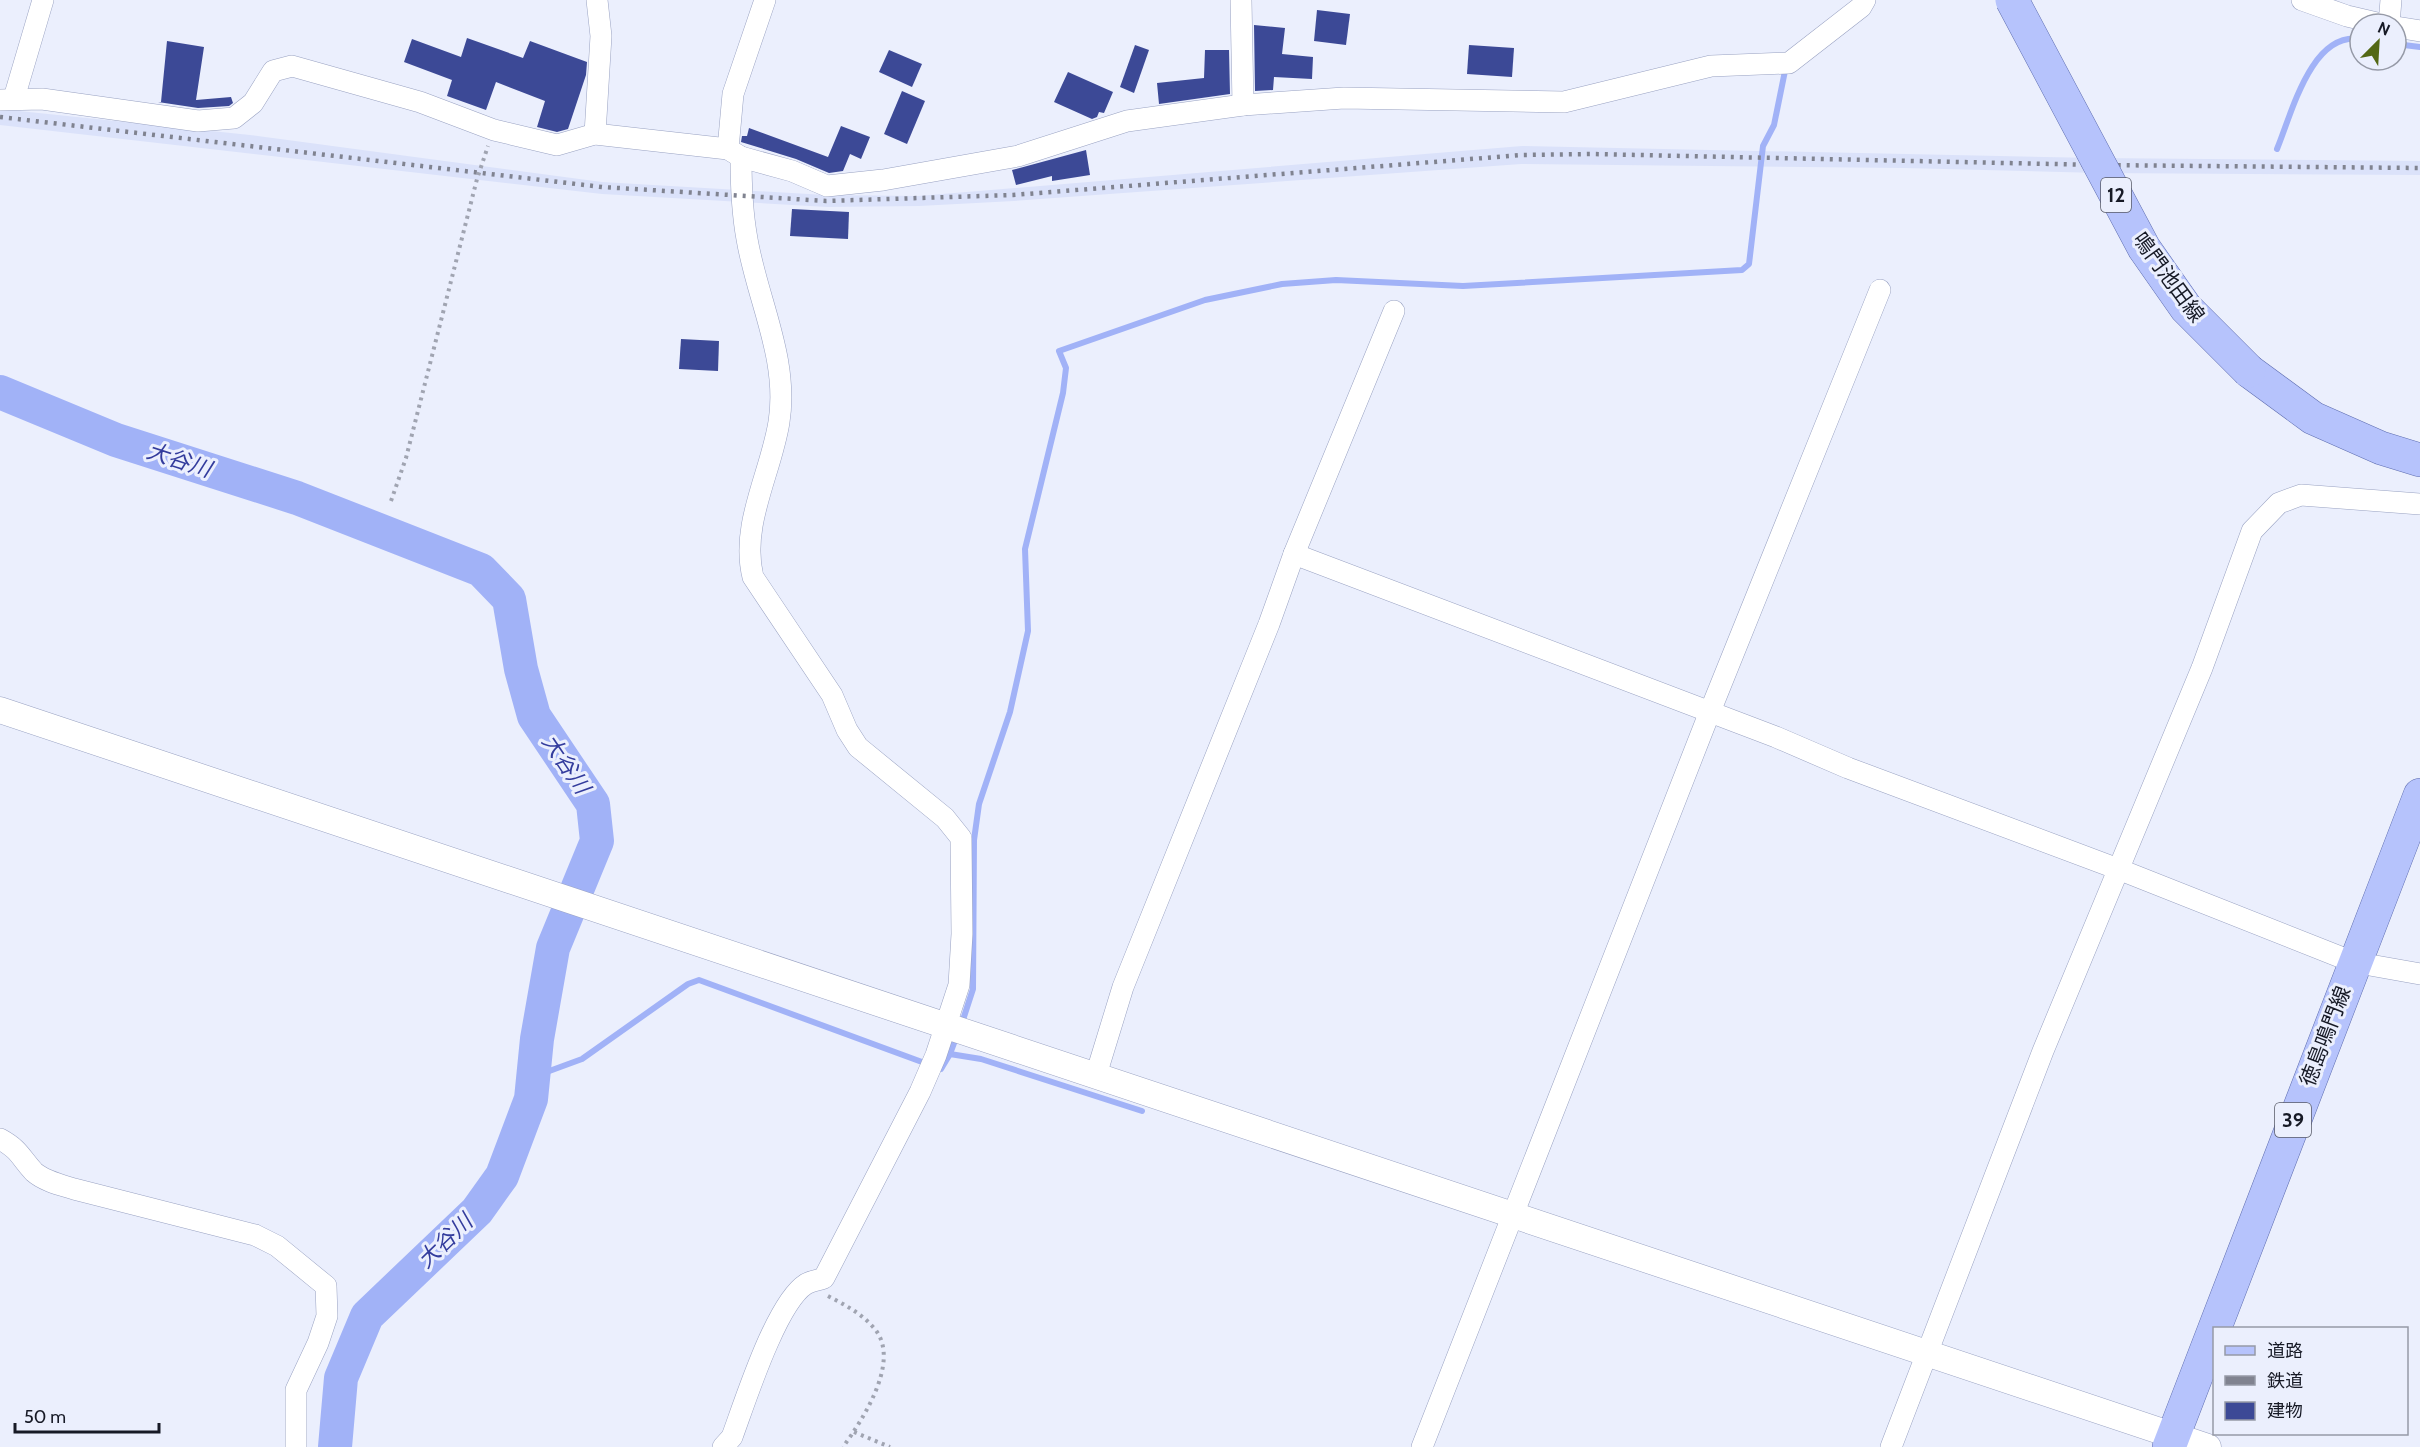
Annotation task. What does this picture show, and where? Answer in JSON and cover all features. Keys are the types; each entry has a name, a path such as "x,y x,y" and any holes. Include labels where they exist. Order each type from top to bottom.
{"main road":[{"name":"鳴門池田線","path":"2012,0 2144,248 2186,308 2249,371 2313,418 2381,448 2420,460"},
{"name":"徳島鳴門線","path":"2215,1327 2353,962 2420,795"},
{"name":"徳島鳴門線","path":"2171,1442 2213,1331"}],"street":[{"path":"43,0 7,99 42,99 198,121 234,118 253,103 273,71 292,66 420,102 494,130 557,145 596,134 734,153 792,171 827,186 883,180 1018,156 1127,122 1242,105 1344,98 1564,102 1711,66 1789,63 1861,7 1865,0"},
{"path":"596,134 601,36 597,0"},
{"path":"723,1447 732,1437 760,1358 791,1300 806,1284 824,1278 926,1079 936,1055 956,1028 962,934 961,838 945,818 858,747 847,730 832,695 753,577 750,563 754,514 779,422 781,394 776,358 747,240 734,153 733,94 765,0"},
{"path":"1241,0 1242,105"},
{"path":"2302,0 2348,16"},
{"path":"1422,1447 1709,714 1881,290"},
{"path":"1096,1075 1124,987 1269,624 1294,554 1394,311"},
{"path":"1891,1447 2043,1052 2202,668 2252,531 2279,503 2301,495 2420,504"},
{"path":"1294,554 2118,868 2353,962 2420,974"},
{"path":"0,710 1928,1353 2171,1442 2208,1447"},
{"path":"0,1138 18,1150 35,1173 45,1179 74,1189 255,1235 277,1246 326,1286 327,1316 318,1343 296,1390 296,1447"}],"path":[{"path":"391,501 406,458 477,179 494,130"},
{"path":"813,1282 821,1293 854,1309 876,1329 884,1350 881,1376 867,1410 843,1447"},
{"path":"854,1431 890,1447"}],"shaded area":[{"path":"0,109 250,135 602,182 825,195 918,196 1522,146 2096,158 2420,161 2420,175 2100,173 1904,168 1521,164 1014,201 919,206 827,207 602,194 0,125"}],"building":[{"path":"1317,10 1350,14 1346,45 1314,41"},
{"path":"1254,25 1285,28 1282,54 1313,57 1312,79 1274,77 1273,90 1255,91"},
{"path":"467,38 523,58 530,41 587,62 586,75 568,129 557,132 537,127 545,101 496,82 486,110 447,96 452,80 404,62 412,39 461,57"},
{"path":"167,41 204,47 196,100 231,97 233,103 229,106 198,108 158,102 161,102"},
{"path":"1135,45 1149,50 1134,93 1120,87"},
{"path":"1469,45 1514,48 1512,77 1467,74"},
{"path":"889,50 922,64 912,87 879,72"},
{"path":"1205,50 1229,50 1230,94 1159,104 1157,83 1204,78"},
{"path":"1068,72 1113,92 1104,113 1099,112 1097,117 1092,119 1054,102"},
{"path":"902,91 925,101 907,144 884,134"},
{"path":"841,126 870,137 861,159 850,154 843,171 829,173 796,159 741,142 742,136 747,136 749,128 828,157"},
{"path":"1086,150 1090,175 1052,181 1052,176 1016,185 1012,170"},
{"path":"792,209 849,212 848,239 790,236"},
{"path":"681,339 719,341 718,371 679,369"}],"waterway":[{"path":"2277,149 2297,97 2316,61 2328,48 2348,40"},
{"path":"2408,46 2420,47"},
{"path":"961,1026 973,989 974,840 979,804 1010,712 1028,631 1025,549 1063,393 1066,368 1059,351 1205,300 1282,284 1336,280 1463,286 1742,270 1749,264 1763,146 1774,125 1786,66"},
{"name":"大谷川","path":"0,392 116,440 297,498 481,570 509,599 521,669 534,716 593,804 597,841 553,948 537,1039 531,1099 502,1176 477,1211 367,1316 341,1378 335,1447"},
{"path":"533,1077 582,1059 688,984 699,980 941,1069 950,1054 981,1059 1142,1111"},
{"path":"950,1054 957,1035"}],"railway":[{"path":"0,117 602,187 826,201 1013,195 1522,155 1593,154 2098,165 2420,168"}]}
